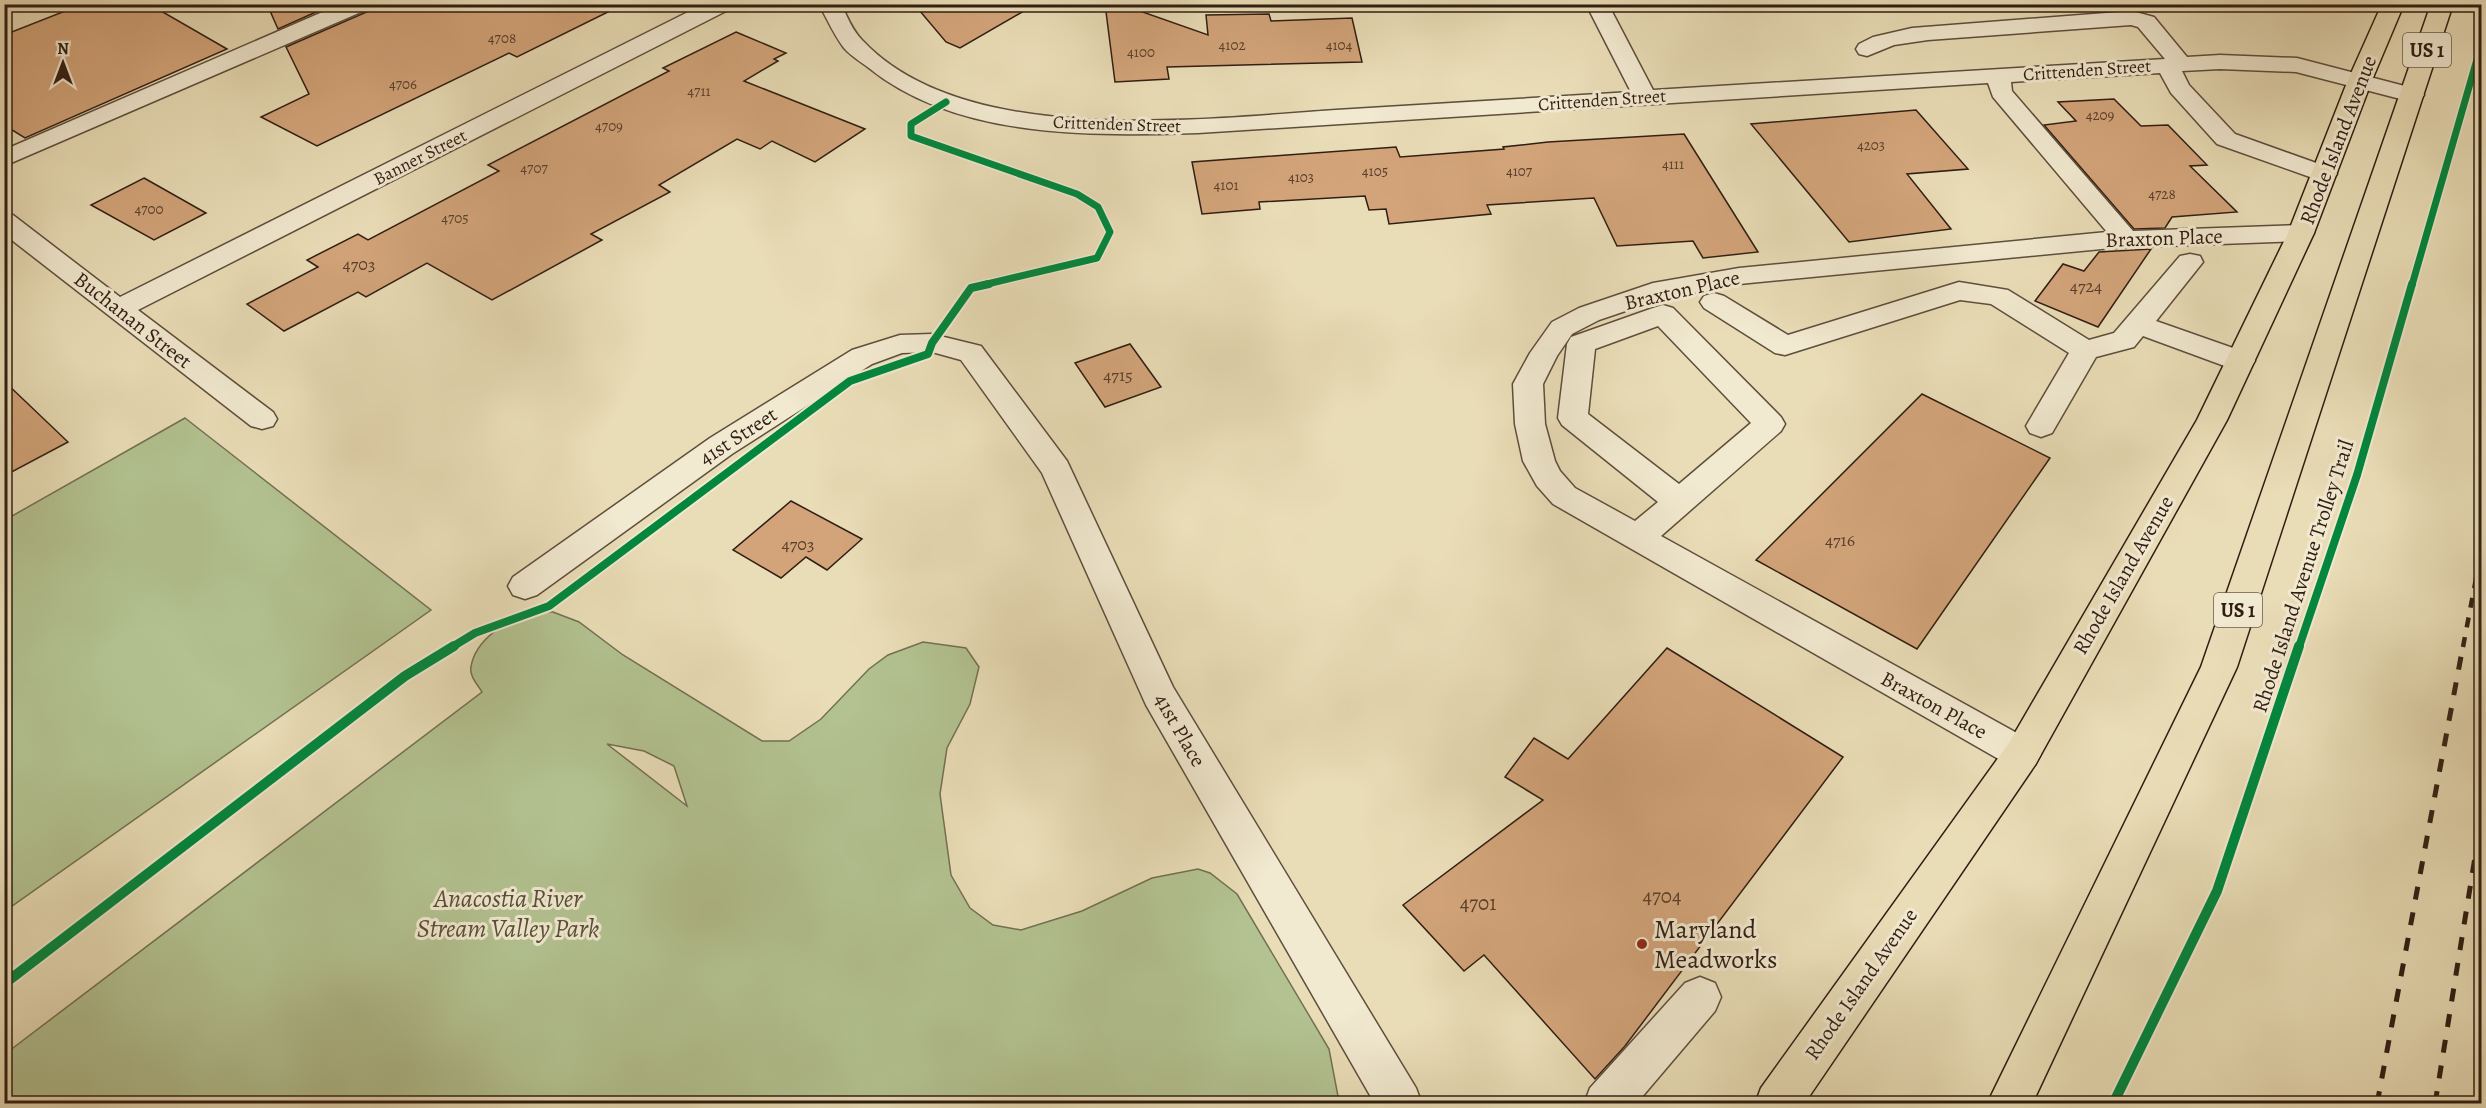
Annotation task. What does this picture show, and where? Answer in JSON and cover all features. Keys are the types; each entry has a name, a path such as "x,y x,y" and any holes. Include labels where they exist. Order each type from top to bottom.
{"main road":[{"name":"Rhode Island Avenue","path":"1777,1104 2022,754 2211,420 2301,233 2360,80 2393,4"},
{"name":"US 1","path":"2009,1104 2219,667 2412,95 2438,6"}],"street":[{"path":"4,6 9,4"},
{"path":"4,159 360,4"},
{"name":"Banner Street","path":"118,309 722,4"},
{"name":"Crittenden Street","path":"830,4 855,46 920,92 962,108 1060,124 1132,128 1198,126 2220,62 2276,63 2318,69 2412,95"},
{"path":"1597,4 1645,97"},
{"path":"1867,49 1899,37 1928,33 2132,18 2146,22 2175,65 2179,88 2226,140 2324,174"},
{"path":"1998,76 2001,92 2125,239"},
{"name":"Buchanan Street","path":"4,221 262,419"},
{"name":"Braxton Place","path":"2022,754 1564,496 1548,478 1539,461 1530,424 1528,384 1544,353 1562,328 1589,314 1653,292 1739,276 2125,239 2301,233"},
{"path":"2041,426 2085,350 2124,340 2190,262"},
{"path":"1714,302 1785,346 1959,291 1998,296 2085,350"},
{"path":"1637,538 1680,502 1770,424 1663,314 1581,344 1573,418 1680,502"},
{"path":"2137,324 2240,361"},
{"name":"41st Street","path":"525,586 721,446 862,357 900,344 932,343 971,353"},
{"name":"41st Place","path":"971,353 1056,469 1159,695 1400,1104"},
{"path":"1606,1104 1700,997"}],"green space":[{"path":"185,418 431,610 5,911 5,520"},
{"name":"Anacostia River Stream Valley Park","path":"531,611 553,612 579,622 623,655 762,741 789,741 821,719 869,669 888,655 923,642 966,648 979,667 970,704 947,748 940,794 951,875 970,908 993,925 1021,930 1082,911 1152,878 1198,869 1210,873 1237,894 1329,1049 1338,1096 1334,1103 5,1103 5,1054 482,692 471,674 474,657 486,639 494,632","holes":["607,744 644,751 674,766 687,806"]}],"building":[{"path":"83,4 149,4 227,49 25,138 4,125 4,35"},
{"path":"267,4 334,4 278,29"},
{"path":"372,4 624,4 517,57 509,53 317,146 261,117 309,94 286,47 369,11"},
{"path":"914,4 1036,4 960,48 946,42"},
{"path":"1105,4 1120,4 1208,35 1206,15 1269,14 1271,21 1352,18 1362,62 1167,67 1169,79 1115,82"},
{"path":"736,32 786,53 774,59 778,61 744,81 865,129 815,162 772,141 760,149 737,139 659,185 670,192 591,234 602,240 492,300 427,263 366,297 358,292 284,331 247,304 318,267 307,260 358,234 368,240 499,171 488,165 669,71 663,68"},
{"path":"2114,99 2141,126 2168,125 2207,165 2190,166 2237,212 2172,217 2165,228 2134,229 2044,125 2076,121 2058,102"},
{"path":"1916,110 1968,169 1907,174 1951,229 1849,242 1751,124"},
{"path":"1684,134 1758,252 1703,258 1693,241 1617,246 1594,198 1487,205 1491,214 1389,224 1386,209 1369,210 1365,196 1259,202 1260,209 1202,214 1192,162 1396,147 1400,157 1504,149 1503,147 1548,142"},
{"path":"144,178 206,213 154,240 91,205"},
{"path":"2151,249 2098,327 2035,301 2063,264 2084,271 2099,252"},
{"path":"1130,344 1161,387 1105,407 1075,363"},
{"path":"4,381 68,442 4,476"},
{"path":"1922,394 2050,458 1917,649 1756,560"},
{"path":"791,501 862,539 827,570 806,557 781,578 733,550"},
{"path":"1667,648 1843,757 1625,1046 1595,1079 1484,955 1464,971 1403,905 1543,800 1505,777 1534,738 1568,759"}],"railway":[{"path":"2463,647 2482,547"},
{"path":"2377,1104 2463,646"},
{"path":"2435,1104 2482,814"}],"cycle path":[{"name":"Rhode Island Avenue Trolley Trail","path":"2113,1104 2217,891 2357,475 2482,42"},
{"path":"4,984 405,676 475,633 549,606 850,381 928,354 932,343 971,288 1097,258 1110,232 1098,207 1077,194 911,136 911,124 946,102"}],"place":[{"name":"Maryland Meadworks","path":"1642,944"}]}
